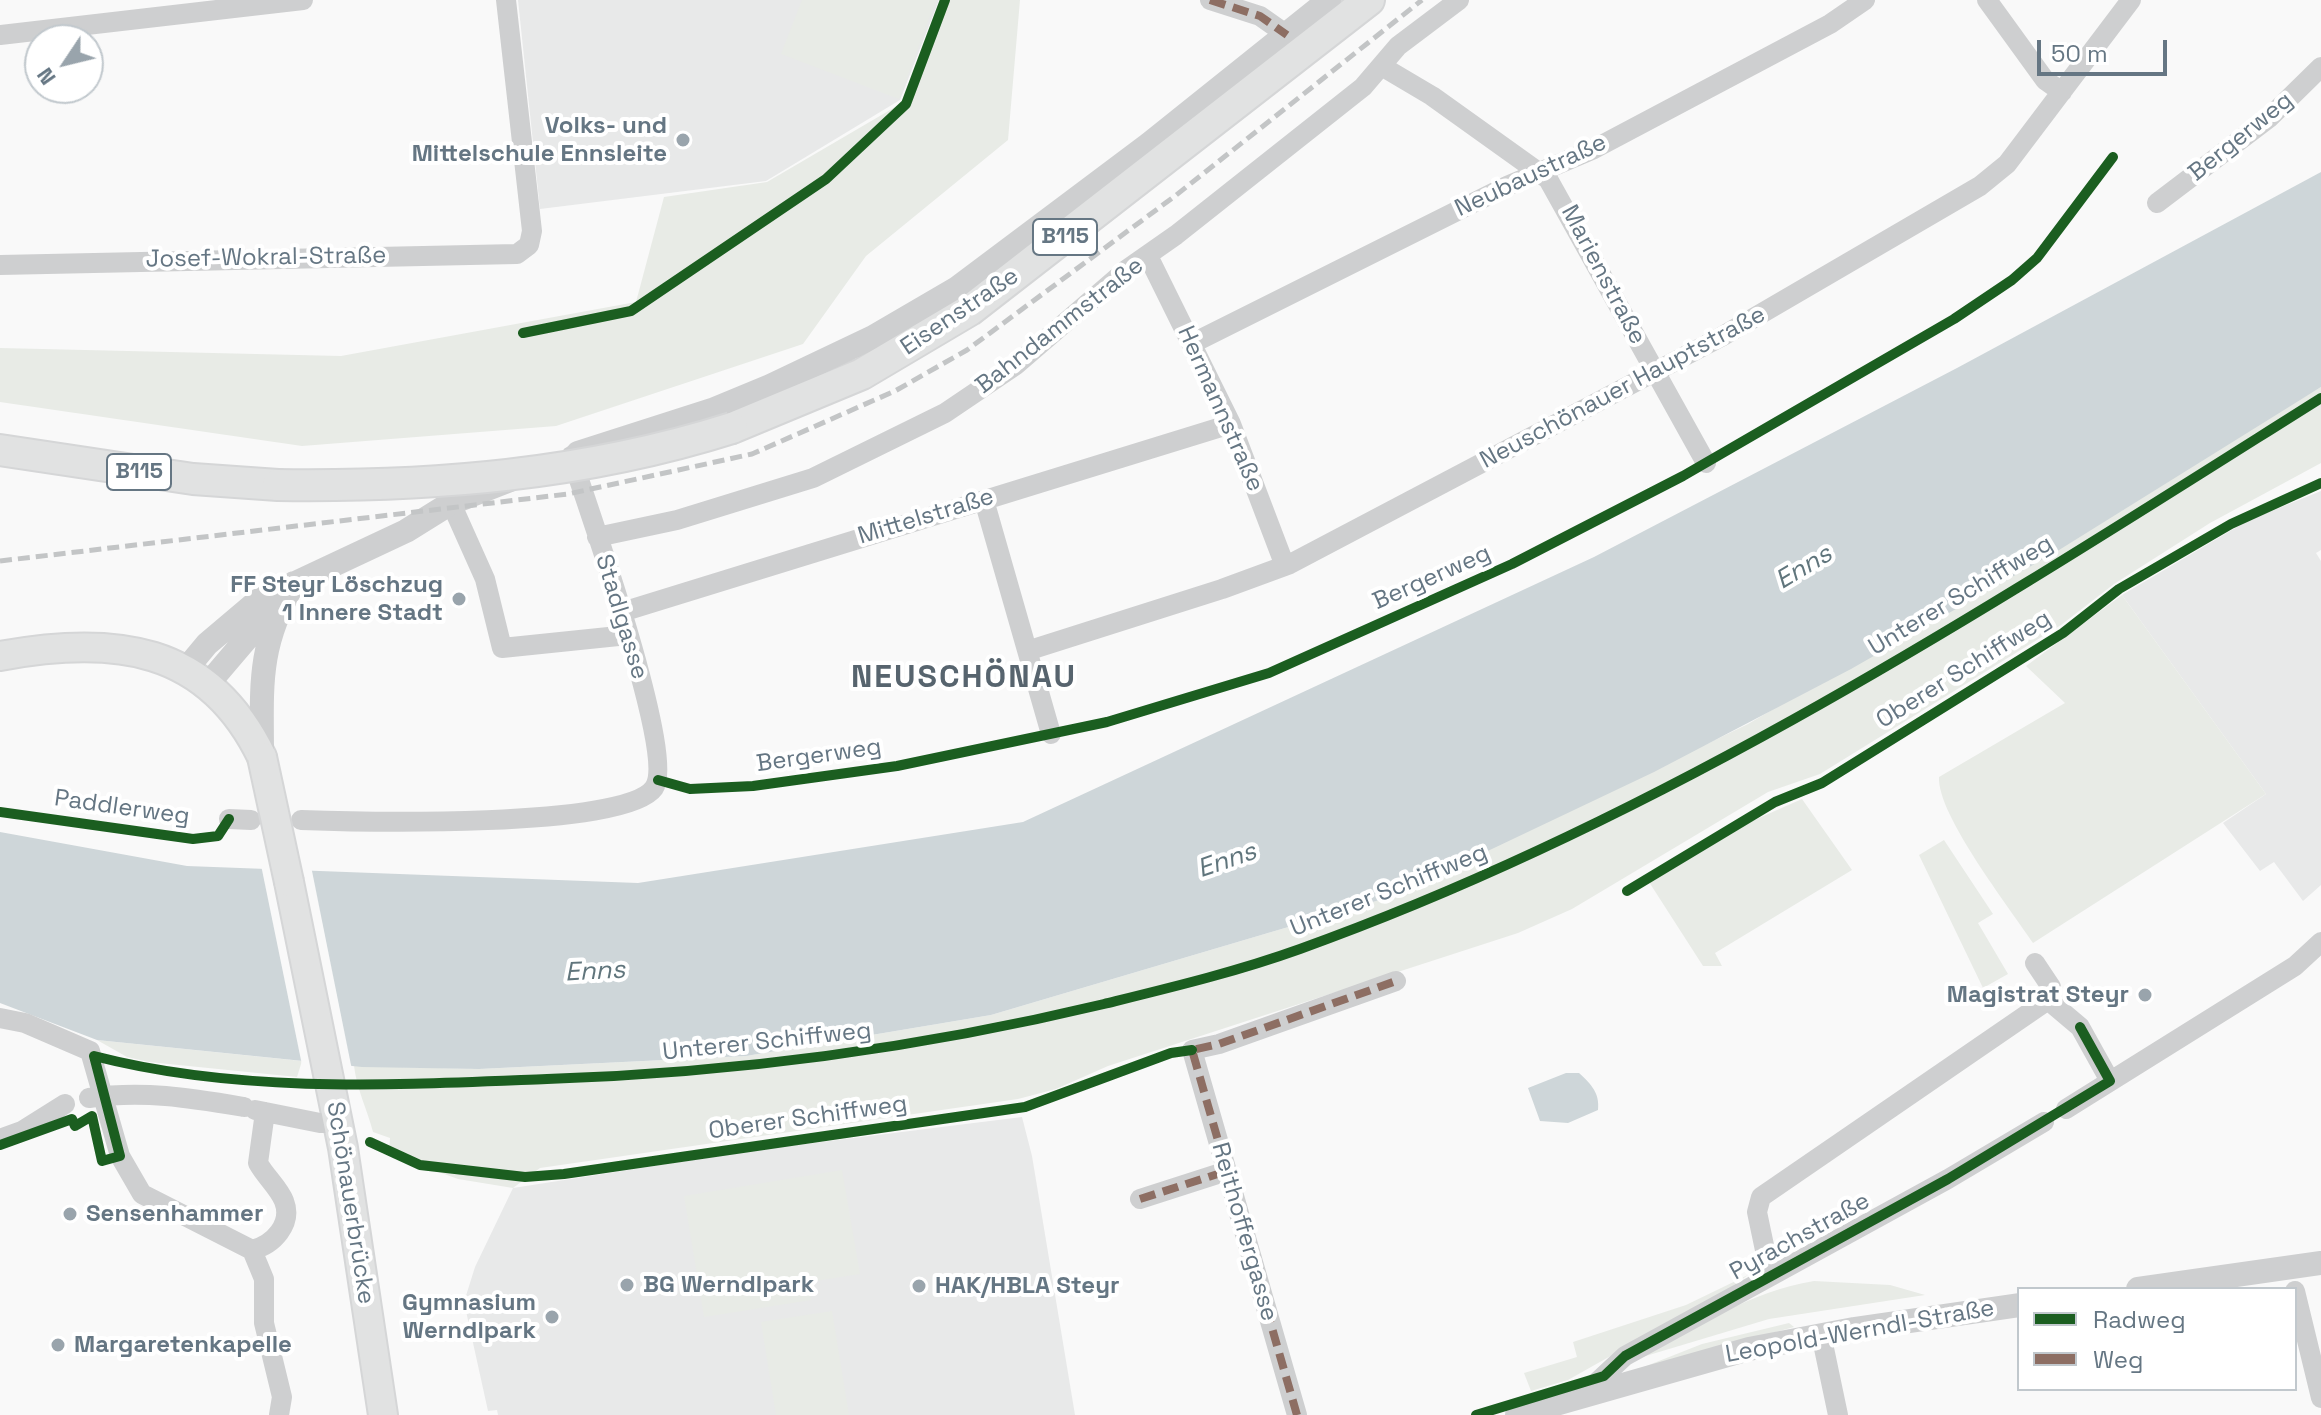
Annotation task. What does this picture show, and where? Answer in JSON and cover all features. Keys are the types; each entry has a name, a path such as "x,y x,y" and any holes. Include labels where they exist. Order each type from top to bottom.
{"main road":[{"name":"Eisenstraße","path":"0,450 157,474 278,485 405,484 549,470 645,453 732,428 862,374 970,310 1369,0"},
{"path":"0,656 44,650 117,648 159,656 197,676"},
{"name":"Schönauerbrücke","path":"197,676 240,716 262,757 362,1258 383,1415"}],"street":[{"path":"0,35 231,4 303,0"},
{"name":"Josef-Wokral-Straße","path":"0,265 138,259 517,254 529,245 532,231 506,0"},
{"path":"1210,0 1260,16 1287,35"},
{"name":"Eisenstraße","path":"197,676 294,583 406,531 451,503 571,456 712,410 770,386 921,309 1035,232 1329,0"},
{"name":"Bahndammstraße","path":"597,537 751,499 846,464 945,413 1016,365 1126,270 1363,87 1398,46 1459,0"},
{"name":"Neubaustraße","path":"1193,343 1507,186 1542,173 1830,24 1865,0"},
{"path":"1987,0 2045,80 2062,92"},
{"name":"Neuschönauer Hauptstraße","path":"1030,650 1285,566 1733,330 1995,177 2131,0"},
{"name":"Marienstraße","path":"1383,67 1432,96 1542,173 1569,212 1706,463"},
{"name":"Bergerweg","path":"2157,203 2269,118 2321,67"},
{"name":"Hermannstraße","path":"1148,256 1231,424 1285,566"},
{"name":"Mittelstraße","path":"622,612 1231,424"},
{"name":"Stadlgasse","path":"301,820 391,824 556,815 637,802 654,789 658,780 655,733 622,612 571,456"},
{"path":"984,500 1030,650 1051,734"},
{"path":"451,503 485,579 502,648 628,635"},
{"path":"262,757 264,653 276,614 294,583"},
{"path":"229,819 251,820"},
{"path":"2066,1109 2295,966 2321,942"},
{"path":"1770,1274 1757,1212 1761,1197 2048,1000 2051,987 2035,963"},
{"name":"Reithoffergasse","path":"1297,1415 1192,1050 1219,1044 1396,981"},
{"path":"2048,1000 2080,1027 2110,1081"},
{"path":"0,1018 25,1023 81,1045 94,1056 120,1156 142,1194 252,1250 264,1279 264,1323 282,1397 279,1415"},
{"path":"89,1098 136,1092 164,1094 320,1123 337,1123"},
{"path":"3,1138 65,1104"},
{"path":"252,1250 273,1241 286,1212 284,1200 258,1163 265,1112"},
{"name":"Pyrachstraße","path":"1582,1396 1625,1356 1948,1179 2044,1122"},
{"path":"1140,1199 1227,1171"},
{"path":"2190,1287 2293,1283 2321,1263"},
{"path":"2297,1299 2321,1398"},
{"name":"Leopold-Werndl-Straße","path":"1517,1415 1687,1365 1821,1334 2017,1305"},
{"path":"1821,1334 1838,1415"}],"shaded area":[{"name":"Volks- und Mittelschule Ennsleite","path":"518,0 939,0 900,100 766,181 540,209"},
{"path":"802,0 936,0 899,99 781,54"},
{"path":"941,0 1020,0 1008,140 866,256 803,344 556,426 302,446 0,402 0,348 341,356 636,302 664,197 767,182 902,103"},
{"path":"2321,387 2321,463 2210,523 2114,584 2061,625 1820,774 1768,792 1572,909 1518,933 1108,1066 1056,1089 1018,1099 540,1168 513,1188 458,1179 389,1154 390,1138 373,1132 354,1066 479,1069 746,1056 991,1015 1393,896 1748,724"},
{"path":"2321,491 2321,550 2316,553 2321,561 2321,885 2303,901 2274,862 2260,871 2223,823 2266,794 2122,595 2247,521"},
{"path":"2122,595 2266,794 2033,943 1962,837 1942,794 1939,777 2065,703 2026,666"},
{"path":"1802,799 1852,870 1715,953 1722,966 1703,966 1649,882 1741,826"},
{"path":"1944,840 1993,914 1978,923 2008,974 1983,988 1919,855"},
{"path":"97,1040 302,1061 297,1077 149,1062 127,1057"},
{"path":"1022,1117 1032,1156 1075,1415 498,1415 497,1410 488,1411 464,1302 475,1267 513,1188 757,1150"},
{"path":"842,1170 860,1274 809,1282 811,1300 704,1317 684,1196"},
{"path":"1748,1275 1724,1292 1568,1380 1531,1391 1524,1373 1577,1357 1573,1342 1686,1305"},
{"path":"1814,1281 1890,1285 1925,1295 1769,1319 1639,1358 1746,1302"},
{"path":"832,1311 849,1415 776,1415 761,1322"},
{"path":"1789,1323 1794,1327 1631,1372 1702,1344"}],"water":[{"name":"Enns","path":"2321,172 2321,387 2059,550 1851,669 1654,772 1393,896 991,1015 746,1056 479,1069 362,1067 97,1040 0,1003 0,832 187,866 638,883 1023,822 1594,557 1957,368"},
{"path":"1566,1073 1579,1073 1591,1085 1598,1099 1598,1110 1568,1123 1540,1121 1528,1088"}],"pier":[{"path":"261,865 311,866 352,1070 302,1065"}],"railway":[{"path":"0,561 568,494 752,454 895,391 967,350 1175,196 1422,0"}],"marked path":[{"path":"1210,0 1260,16 1287,35"},
{"path":"1297,1415 1192,1050 1219,1044 1396,981"},
{"path":"1140,1199 1227,1171"}],"cycle path":[{"path":"523,333 631,311 826,179 906,104 945,0"},
{"path":"658,780 690,789 753,786 897,766 1107,722 1269,673 1512,564 1683,476 1954,319 2012,280 2037,258 2113,157"},
{"name":"Unterer Schiffweg","path":"0,1145 72,1119 75,1126 92,1116 102,1161 120,1156 94,1056 206,1076 319,1084 490,1081 688,1071 827,1056 1035,1020 1202,979 1276,957 1436,896 1568,837 1698,771 1825,702 1951,628 2321,398"},
{"name":"Oberer Schiffweg","path":"1627,891 1775,802 1822,783 2063,633 2119,589 2231,524 2321,483"},
{"name":"Paddlerweg","path":"0,812 193,839 218,836 229,819"},
{"path":"1476,1415 1604,1376 1625,1356 1948,1179 2110,1081 2080,1027"},
{"name":"Oberer Schiffweg","path":"370,1142 420,1165 525,1177 564,1174 1025,1107 1171,1053 1192,1050"}],"place":[{"name":"Volks- und Mittelschule Ennsleite","path":"683,140"},
{"name":"FF Steyr Löschzug 1 Innere Stadt","path":"459,599"},
{"name":"Magistrat Steyr","path":"2145,995"},
{"name":"Sensenhammer","path":"70,1214"},
{"name":"BG Werndlpark","path":"627,1285"},
{"name":"HAK/HBLA Steyr","path":"919,1286"},
{"name":"Gymnasium Werndlpark","path":"552,1317"},
{"name":"Margaretenkapelle","path":"58,1345"}],"district":[{"name":"NEUSCHÖNAU","path":"964,678"}]}
